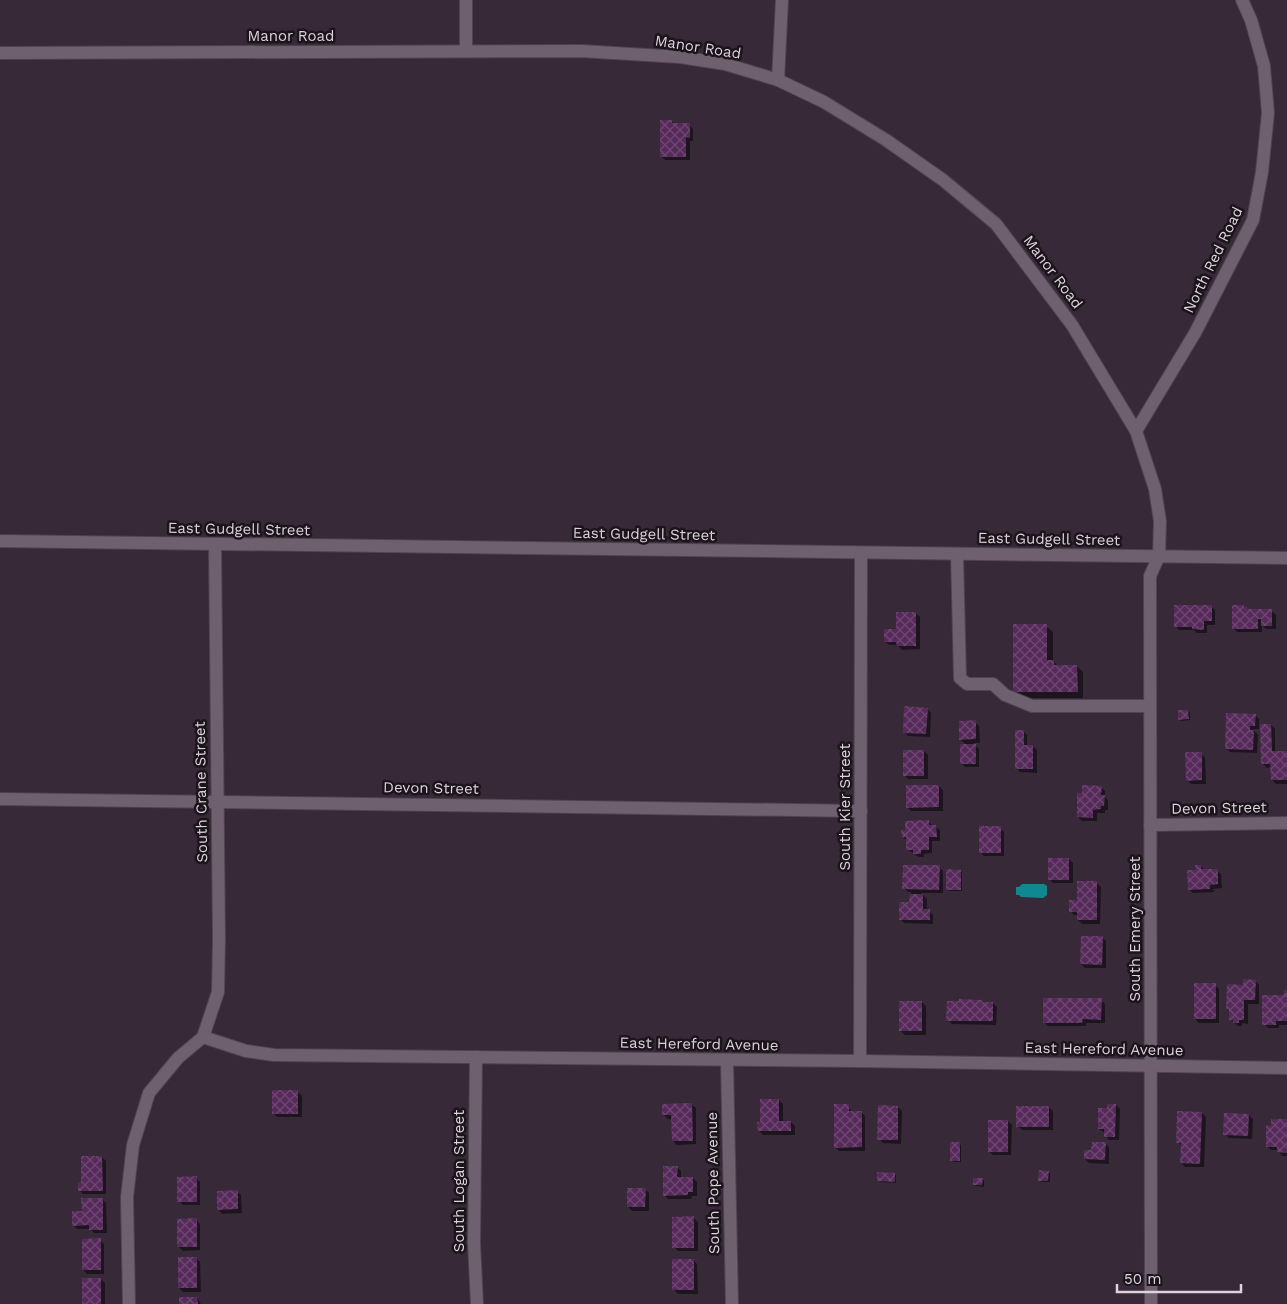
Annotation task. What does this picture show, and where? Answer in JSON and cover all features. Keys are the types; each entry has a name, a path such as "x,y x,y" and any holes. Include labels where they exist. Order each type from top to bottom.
{"street":[{"path":"466,0 466,51"},
{"path":"778,80 782,0"},
{"name":"North Red Road","path":"1136,431 1195,334 1254,220 1262,172 1268,113 1264,66 1251,20 1242,0"},
{"name":"Manor Road","path":"0,53 581,51 680,57 725,64 778,80 824,102 886,140 943,180 996,224 1072,326 1136,431 1155,489 1160,522 1159,556"},
{"name":"East Gudgell Street","path":"0,541 1287,558"},
{"name":"South Crane Street","path":"203,1037 218,992 215,545"},
{"name":"South Kier Street","path":"860,1061 861,553"},
{"path":"957,554 960,678 967,684 993,684 1005,695 1032,706 1150,706"},
{"name":"South Emery Street","path":"1151,1304 1150,576 1159,556"},
{"name":"Devon Street","path":"0,800 217,801 861,811"},
{"name":"Devon Street","path":"1150,824 1287,823"},
{"path":"129,1304 127,1197 133,1145 149,1093 178,1058 203,1037"},
{"name":"East Hereford Avenue","path":"203,1037 246,1051 274,1055 860,1061 1287,1068"},
{"name":"South Logan Street","path":"476,1057 474,1243 477,1304"},
{"name":"South Pope Avenue","path":"728,1061 732,1304"}],"water":[{"path":"1022,884 1044,884 1047,886 1047,895 1043,898 1016,895 1016,887"}],"building":[{"path":"660,120 672,120 672,123 690,123 690,138 686,137 686,157 660,157"},
{"path":"1174,605 1212,605 1212,621 1204,621 1204,630 1192,629 1192,627 1174,627"},
{"path":"1232,605 1244,605 1247,609 1272,609 1272,626 1261,626 1261,619 1258,619 1258,629 1232,629"},
{"path":"896,612 916,612 916,646 897,646 896,642 884,642 884,629 896,629"},
{"path":"1013,624 1047,624 1047,660 1054,660 1054,665 1077,665 1078,692 1013,692"},
{"path":"904,706 928,708 926,734 903,733"},
{"path":"1178,710 1188,710 1189,719 1178,720"},
{"path":"1226,713 1256,714 1255,726 1250,726 1250,730 1254,730 1253,750 1225,749"},
{"path":"976,720 976,739 959,740 959,721"},
{"path":"1260,724 1271,724 1272,751 1287,751 1287,780 1271,780 1270,764 1261,764"},
{"path":"1015,730 1024,730 1024,745 1033,745 1033,769 1015,769"},
{"path":"960,744 976,744 976,764 960,764"},
{"path":"903,750 924,750 924,776 903,776"},
{"path":"1185,752 1202,752 1202,780 1186,781"},
{"path":"906,785 939,785 939,807 906,808"},
{"path":"1082,785 1102,786 1101,795 1105,795 1104,806 1101,806 1101,809 1093,810 1093,818 1077,817 1077,793 1082,793"},
{"path":"929,820 929,825 936,825 937,837 929,837 929,850 921,850 921,854 913,854 913,850 906,850 906,837 902,837 901,830 905,830 905,821"},
{"path":"979,826 1001,826 1001,853 979,853"},
{"path":"1048,858 1069,858 1069,880 1048,880"},
{"path":"903,865 940,865 939,890 902,889"},
{"path":"1195,865 1201,865 1201,869 1218,869 1218,884 1210,885 1210,889 1188,890 1187,870 1196,870"},
{"path":"946,869 961,870 961,890 946,890"},
{"path":"1077,881 1097,881 1097,920 1077,920 1077,912 1069,912 1069,900 1077,900"},
{"path":"910,894 923,894 923,909 930,909 930,920 899,920 899,902 909,902"},
{"path":"1081,936 1103,936 1102,965 1080,964"},
{"path":"1243,979 1256,980 1255,1000 1244,1000 1244,1020 1239,1020 1239,1023 1233,1023 1233,1020 1229,1020 1229,1009 1226,1009 1227,984 1243,985"},
{"path":"1194,983 1216,983 1216,1019 1194,1019"},
{"path":"1284,990 1287,990 1287,1021 1276,1021 1276,1025 1262,1025 1262,995 1284,995"},
{"path":"1043,998 1102,998 1101,1020 1083,1019 1082,1023 1043,1023"},
{"path":"959,999 993,1002 993,1021 946,1021 947,1001 959,1001"},
{"path":"899,1001 922,1001 922,1031 899,1031"},
{"path":"272,1090 298,1090 298,1114 272,1114"},
{"path":"760,1099 779,1099 779,1121 791,1121 791,1131 758,1131 757,1122 760,1122"},
{"path":"692,1103 693,1141 672,1141 671,1115 662,1115 662,1104"},
{"path":"834,1104 849,1104 849,1111 862,1111 862,1147 834,1148"},
{"path":"1107,1104 1116,1104 1115,1137 1104,1137 1104,1129 1098,1129 1098,1108 1107,1108"},
{"path":"878,1105 898,1106 898,1140 877,1140"},
{"path":"1016,1106 1049,1106 1049,1127 1016,1127"},
{"path":"1177,1111 1202,1112 1200,1164 1180,1163 1181,1143 1176,1143"},
{"path":"1224,1113 1249,1114 1248,1136 1223,1135"},
{"path":"1271,1119 1287,1119 1287,1153 1277,1152 1277,1147 1266,1147 1266,1125 1271,1126"},
{"path":"988,1120 1008,1120 1008,1152 988,1152"},
{"path":"950,1142 960,1142 960,1161 950,1161"},
{"path":"1092,1142 1106,1142 1105,1160 1084,1159 1084,1150 1091,1150"},
{"path":"81,1156 102,1156 103,1191 78,1191 78,1183 81,1182"},
{"path":"663,1166 678,1166 677,1177 693,1177 693,1192 688,1192 688,1195 663,1196"},
{"path":"1039,1170 1049,1171 1048,1181 1038,1181"},
{"path":"877,1172 895,1173 895,1182 877,1181"},
{"path":"197,1176 197,1202 177,1202 177,1177"},
{"path":"973,1178 983,1178 982,1185 973,1185"},
{"path":"627,1188 646,1188 645,1207 627,1207"},
{"path":"238,1190 238,1209 217,1210 217,1191"},
{"path":"81,1198 103,1198 103,1230 89,1230 89,1225 72,1226 72,1211 82,1211"},
{"path":"694,1216 694,1248 672,1248 672,1217"},
{"path":"197,1218 197,1247 177,1247 177,1219"},
{"path":"101,1238 101,1270 82,1270 82,1239"},
{"path":"178,1257 197,1257 197,1288 178,1288"},
{"path":"672,1259 694,1259 694,1290 672,1290"},
{"path":"82,1278 101,1278 101,1304 82,1304"},
{"path":"179,1297 197,1297 198,1304 179,1304"}]}
